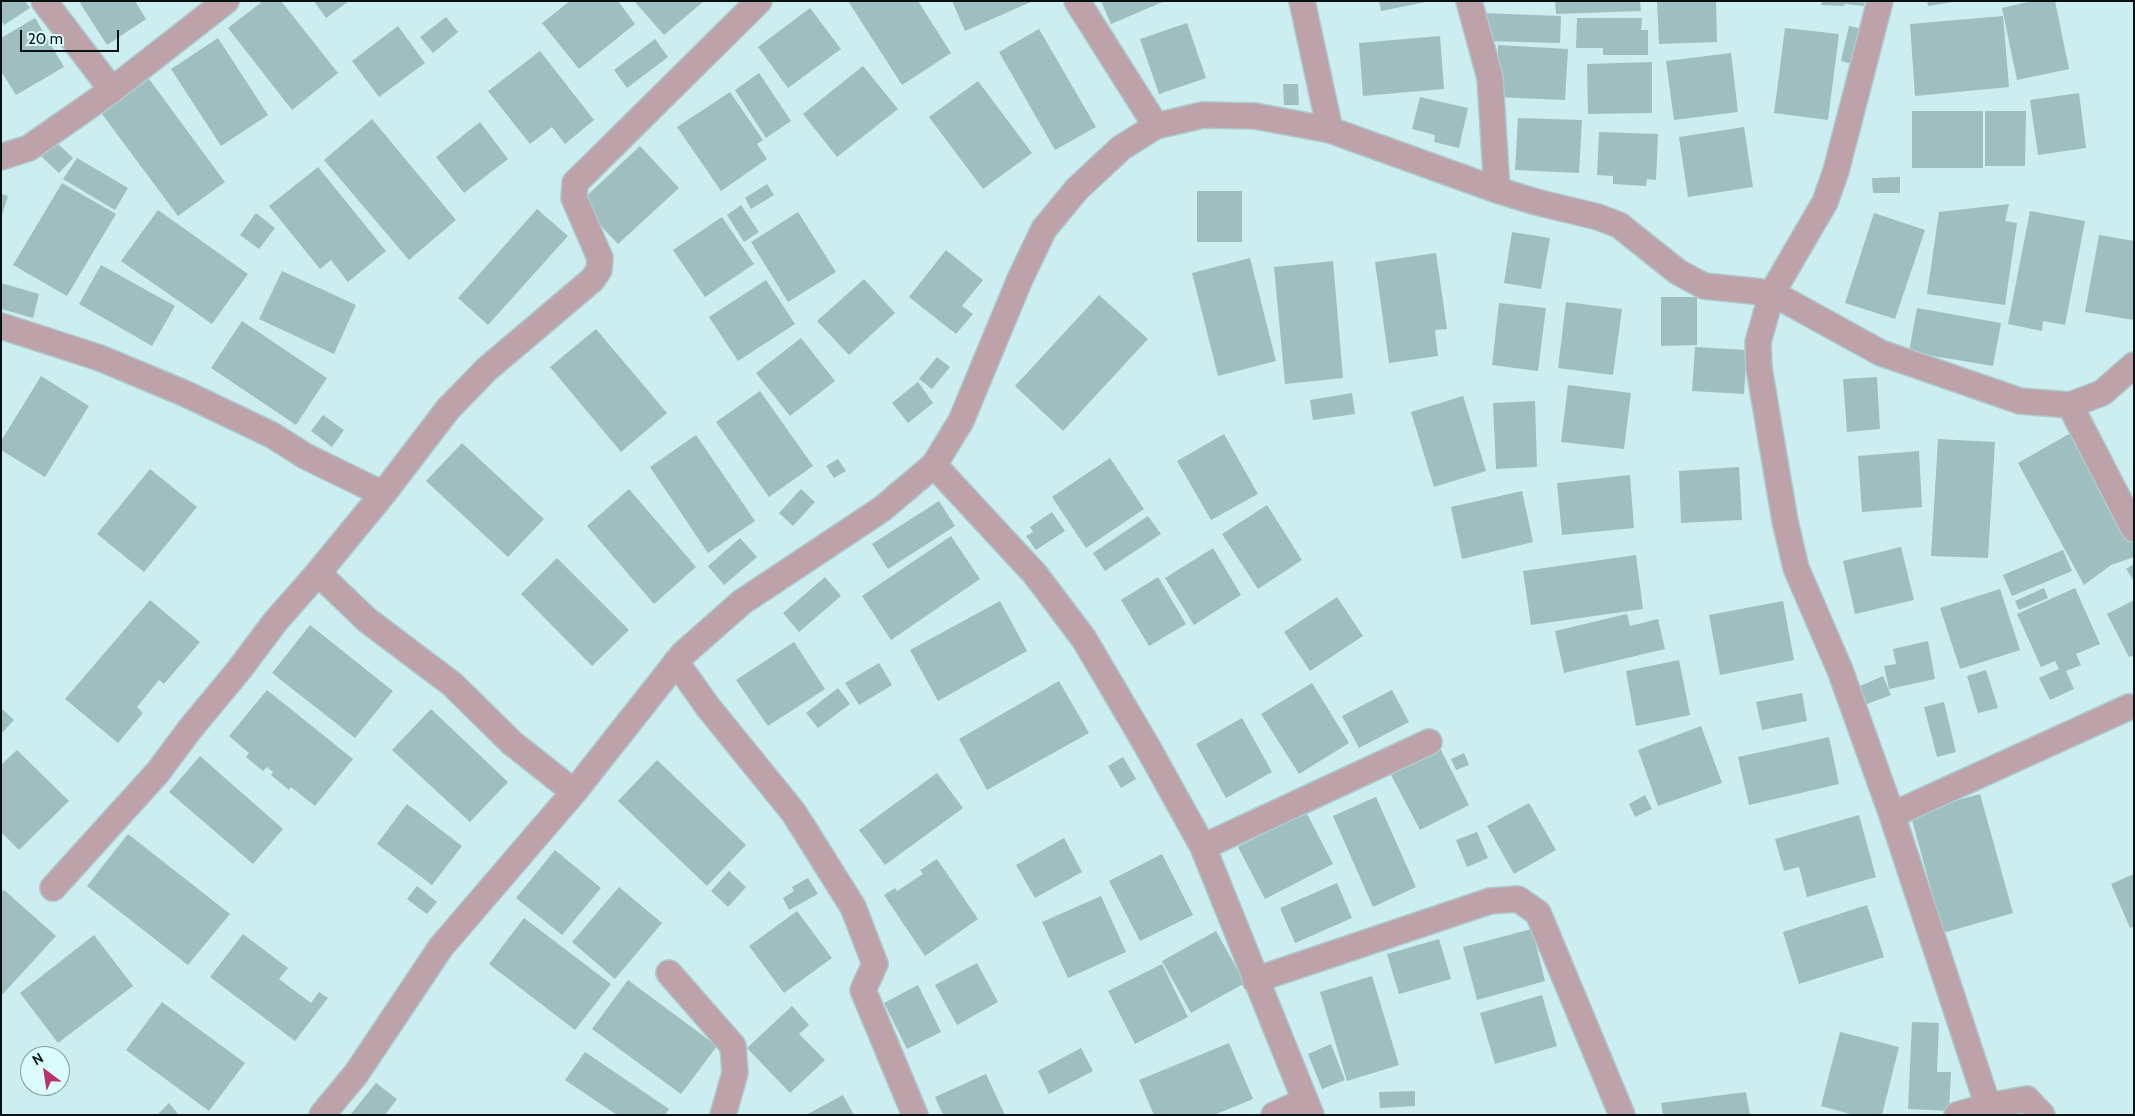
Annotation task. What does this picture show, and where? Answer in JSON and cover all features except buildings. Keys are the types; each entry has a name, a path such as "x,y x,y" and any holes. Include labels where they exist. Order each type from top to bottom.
{"street":[{"path":"44,1 112,90"},
{"path":"1,157 29,148 112,90 226,1"},
{"path":"53,888 158,772 190,729 240,670 275,622 383,494 448,409 481,376 592,280 600,270 600,258 574,198 575,184 760,1"},
{"path":"1077,1 1156,126"},
{"path":"1302,1 1330,130"},
{"path":"1469,1 1490,78 1497,190"},
{"path":"1880,1 1836,171 1825,202 1772,293 1758,342 1759,368 1785,522 1796,568 1840,670 1892,815 1988,1106"},
{"path":"322,1115 356,1074 441,947 574,792 676,662 742,602 882,509 934,465 961,421 1020,279 1044,229 1077,189 1121,148 1156,126 1203,115 1255,116 1330,130 1497,190 1536,202 1598,217 1619,225 1678,272 1704,286 1772,293 1881,353 2020,401 2070,405 2102,393 2134,365"},
{"path":"1,326 100,358 186,394 272,435 304,456 383,494"},
{"path":"2070,405 2134,529"},
{"path":"934,465 1035,574 1084,639 1203,847 1308,1108 1274,1115"},
{"path":"318,572 367,620 452,684 512,742 574,792"},
{"path":"676,662 708,707 794,813 853,906 875,964 863,990 915,1115"},
{"path":"1892,815 2128,707"},
{"path":"1203,847 1429,742"},
{"path":"1255,980 1490,901 1518,899 1538,913 1622,1115"},
{"path":"669,973 734,1046 735,1073 723,1115"},
{"path":"1956,1115 1988,1106 2027,1100 2042,1115"}]}
